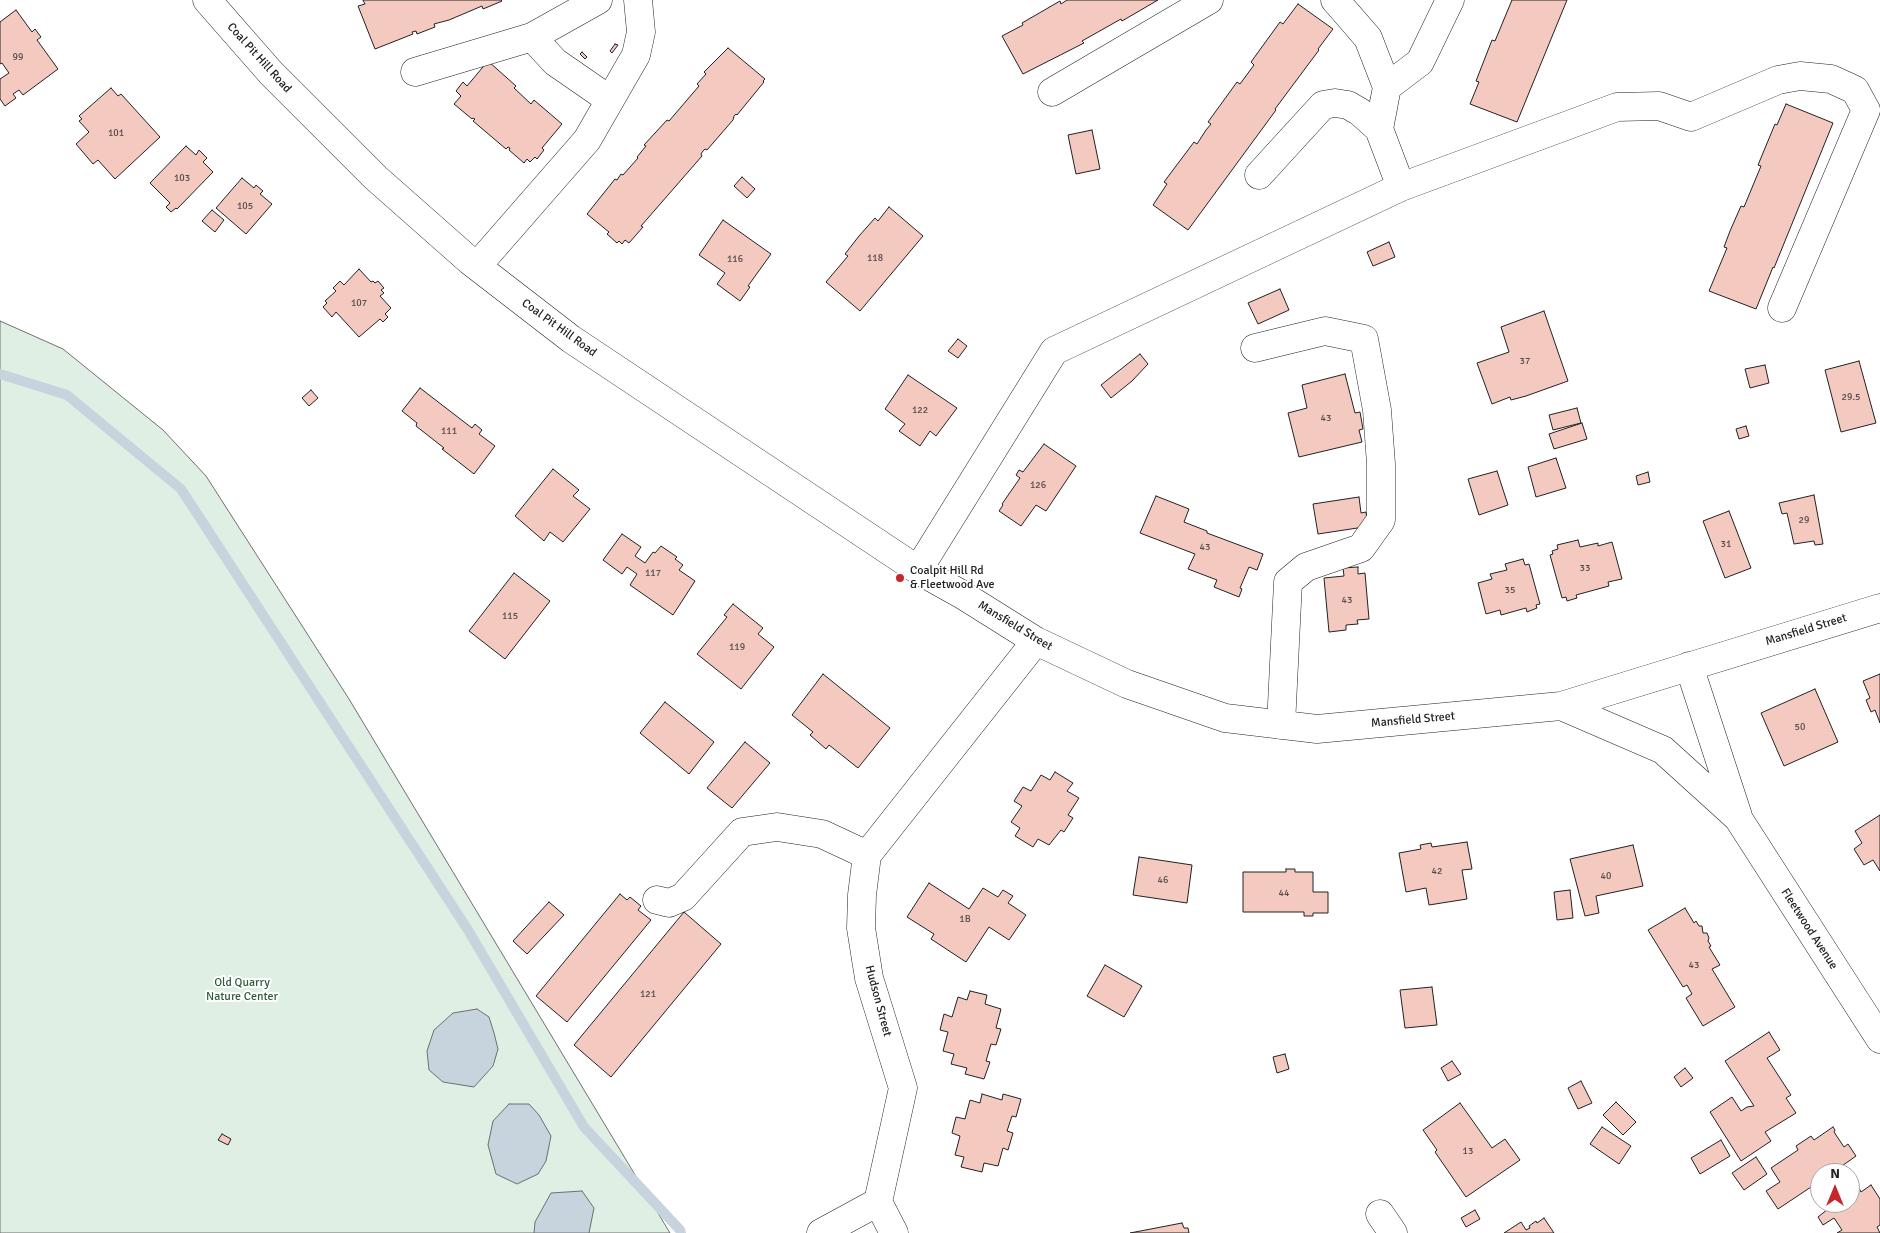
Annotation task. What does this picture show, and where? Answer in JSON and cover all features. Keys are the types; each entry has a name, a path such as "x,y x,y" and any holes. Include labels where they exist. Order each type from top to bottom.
{"street":[{"name":"Coal Pit Hill Road","path":"207,0 271,73 376,178 476,266 571,338 918,570 962,594"},
{"path":"415,72 532,37 598,0"},
{"path":"476,266 587,140 636,55 640,32 638,0"},
{"path":"1052,92 1209,0"},
{"path":"1335,0 1368,38 1387,87 1379,129"},
{"path":"1387,87 1420,62 1450,0"},
{"path":"532,37 555,62 610,100"},
{"path":"918,570 1054,351 1401,187 1617,107 1659,106 1691,117 1778,80 1800,76 1831,79 1854,90 1866,110 1782,308"},
{"path":"1259,175 1323,105 1335,103 1348,105 1360,112 1379,129 1401,187"},
{"path":"1255,348 1325,331 1364,339 1377,410 1379,437 1380,520 1361,548 1306,567 1288,582 1281,725"},
{"name":"Mansfield Street","path":"962,594 1036,641 1127,684 1225,718 1317,729 1561,706 1880,608"},
{"path":"657,900 669,903 683,898 742,832 778,827 822,834 866,855 1036,641"},
{"name":"Fleetwood Avenue","path":"1689,666 1738,818 1880,1039"},
{"name":"Fleetwood Avenue","path":"1561,706 1663,750 1738,818"},
{"name":"Hudson Street","path":"866,855 862,895 862,928 869,978 903,1088 878,1202"},
{"path":"821,1233 878,1202 894,1233"}],"green space":[{"name":"Old Quarry Nature Center","path":"0,321 63,349 163,430 206,476 349,699 670,1233 0,1233"}],"shaded area":[{"path":"477,1009 489,1017 494,1033 498,1049 493,1066 474,1087 443,1082 429,1070 427,1051 434,1030 453,1013"},
{"path":"509,1104 529,1104 539,1115 551,1136 546,1161 538,1174 517,1184 496,1174 488,1145 493,1121"},
{"path":"582,1191 594,1208 589,1233 534,1233 535,1222 551,1193"}],"building":[{"path":"363,0 502,1 483,9 482,6 449,20 434,24 435,27 417,34 416,31 412,32 413,34 375,49 358,6 365,4"},
{"path":"1067,0 1158,0 1082,41 1084,43 1023,74 1002,36 1060,1 1061,4"},
{"path":"1512,0 1567,0 1517,122 1470,104 1479,82 1476,81 1492,40 1495,41"},
{"path":"1298,4 1333,29 1188,230 1153,205 1167,184 1164,182 1194,142 1197,144 1211,124 1208,122 1237,82 1240,84 1254,65 1251,62 1280,22 1283,24"},
{"path":"16,10 32,32 35,29 41,37 37,40 58,69 23,95 19,90 13,94 16,98 5,106 0,99 0,79 9,73 2,63 0,64 0,22"},
{"path":"615,44 618,45 612,53 610,51"},
{"path":"728,48 765,79 764,82 707,150 703,151 702,156 641,226 643,227 629,243 625,240 622,244 619,241 617,243 607,234 609,232 587,214 615,179 617,180 621,174 623,175 638,158 646,146 644,145 667,120 669,121 699,86 697,84 706,74 704,72"},
{"path":"582,52 587,57 585,59 580,54"},
{"path":"488,61 516,86 514,88 531,104 534,100 562,124 542,148 544,150 537,159 535,157 530,162 527,159 524,163 509,150 510,148 506,149 473,121 475,119 472,119 454,104 461,96 456,91 463,82 467,86"},
{"path":"111,88 118,96 121,94 160,137 115,179 98,160 93,164 76,144 89,132 79,121 82,119 79,116"},
{"path":"1786,104 1833,123 1756,309 1709,291 1727,248 1724,247 1730,231 1741,206 1744,207 1761,166 1758,165 1775,124 1777,125"},
{"path":"1092,130 1100,169 1076,174 1068,135"},
{"path":"186,146 196,155 199,150 207,158 203,162 213,172 177,209 171,212 166,207 170,203 150,183"},
{"path":"742,177 755,189 747,198 734,186"},
{"path":"242,178 254,188 256,185 263,191 260,194 272,204 246,234 216,208"},
{"path":"889,207 923,236 860,311 826,282 848,256 845,254 859,236 875,218 878,221"},
{"path":"212,210 224,220 215,232 202,221"},
{"path":"723,220 771,254 748,286 750,287 740,301 717,284 725,273 699,255"},
{"path":"1389,242 1395,257 1373,266 1367,252"},
{"path":"359,269 371,282 375,283 378,281 384,288 381,290 384,293 380,296 391,308 385,314 388,317 383,322 380,319 359,337 336,312 332,317 323,307 327,303 325,301 336,291 333,288 340,281 344,285"},
{"path":"1280,289 1289,310 1258,324 1248,303"},
{"path":"1544,311 1568,381 1526,396 1511,400 1510,397 1492,404 1477,363 1509,352 1501,327"},
{"path":"958,339 967,346 958,358 948,351"},
{"path":"1140,354 1148,364 1132,381 1111,398 1101,385"},
{"path":"1859,361 1876,423 1841,432 1825,370"},
{"path":"1765,365 1769,383 1750,388 1745,369"},
{"path":"1345,374 1355,413 1360,412 1363,429 1359,430 1362,442 1299,457 1288,413 1307,408 1302,385"},
{"path":"908,375 957,408 936,436 930,431 920,446 899,431 905,424 885,409"},
{"path":"420,388 472,428 475,424 482,430 479,434 495,446 474,474 442,449 444,448 416,426 417,423 402,411"},
{"path":"311,390 318,398 309,406 302,398"},
{"path":"1577,408 1581,423 1553,430 1549,415"},
{"path":"1582,423 1587,439 1554,449 1549,434"},
{"path":"1746,426 1749,436 1739,439 1736,429"},
{"path":"1044,444 1076,466 1046,511 1036,505 1021,526 999,511 1020,478 1016,475 1019,470 1023,472"},
{"path":"1556,458 1566,488 1536,497 1528,467"},
{"path":"553,469 579,490 573,496 590,509 563,542 550,532 544,541 515,516"},
{"path":"1497,471 1508,505 1479,515 1468,479"},
{"path":"1648,472 1650,482 1638,485 1636,476"},
{"path":"1814,495 1823,544 1815,545 1814,541 1794,544 1787,513 1782,514 1779,503"},
{"path":"1156,496 1189,509 1184,522 1207,531 1207,533 1263,554 1257,570 1249,567 1240,588 1242,589 1239,597 1214,587 1217,580 1188,569 1195,554 1140,533"},
{"path":"1359,497 1361,513 1366,512 1367,520 1363,521 1364,527 1318,534 1313,504"},
{"path":"1729,511 1751,568 1725,578 1703,521"},
{"path":"622,534 641,547 635,556 645,563 653,552 655,553 661,546 677,557 675,559 683,565 679,570 695,581 673,615 630,585 637,574 627,567 622,574 603,560"},
{"path":"1578,540 1580,547 1598,543 1598,546 1612,542 1622,579 1608,582 1609,586 1576,595 1577,598 1567,601 1566,597 1562,598 1550,555 1553,554 1552,551 1558,549 1557,545"},
{"path":"1523,559 1525,565 1529,564 1540,604 1536,605 1537,608 1527,612 1526,608 1501,615 1500,610 1486,614 1478,583 1492,579 1490,574 1507,570 1505,564"},
{"path":"1358,567 1358,574 1365,573 1369,619 1357,620 1358,624 1346,625 1346,630 1329,632 1324,578 1344,576 1343,568"},
{"path":"514,573 550,601 505,659 469,631"},
{"path":"733,604 763,628 758,634 774,647 741,689 697,654 727,617 724,615"},
{"path":"823,674 890,728 858,768 829,745 826,749 810,735 813,732 792,715"},
{"path":"1880,674 1880,723 1875,710 1871,712 1866,700 1870,698 1863,681"},
{"path":"1815,689 1838,742 1784,766 1761,713"},
{"path":"665,702 714,742 689,774 640,733"},
{"path":"745,742 770,763 732,808 707,788"},
{"path":"1055,772 1073,783 1067,791 1079,798 1068,815 1073,818 1064,832 1061,830 1049,845 1038,839 1033,847 1015,836 1020,828 1011,822 1022,806 1014,801 1023,787 1031,791 1041,775 1050,780"},
{"path":"1880,815 1880,871 1873,860 1864,865 1854,849 1862,843 1855,831"},
{"path":"1467,842 1472,869 1462,870 1467,899 1429,905 1426,888 1406,892 1399,853 1421,849 1420,845 1431,843 1432,847"},
{"path":"1633,845 1643,886 1596,896 1599,913 1585,916 1570,859"},
{"path":"1139,857 1192,865 1187,903 1133,895"},
{"path":"1286,869 1295,869 1295,872 1313,872 1313,892 1328,892 1328,913 1313,913 1313,916 1304,916 1304,912 1243,912 1243,872 1286,872"},
{"path":"929,883 969,909 983,888 998,897 1003,890 1013,896 1008,903 1026,915 1009,940 989,927 966,962 931,939 934,934 907,917"},
{"path":"1570,890 1573,918 1557,920 1554,892"},
{"path":"620,894 627,900 630,897 641,906 638,910 651,920 567,1022 536,996"},
{"path":"549,902 564,915 527,954 513,941"},
{"path":"1685,908 1694,923 1696,921 1699,926 1702,926 1703,933 1707,933 1711,946 1709,947 1720,965 1712,969 1735,1007 1703,1026 1686,998 1692,994 1687,985 1683,987 1648,930"},
{"path":"684,912 721,944 611,1077 574,1045"},
{"path":"1105,965 1142,986 1124,1017 1087,996"},
{"path":"1432,987 1437,1025 1405,1028 1400,990"},
{"path":"970,991 987,995 985,1004 1001,1009 996,1028 1001,1029 996,1045 991,1044 986,1061 990,1062 984,1079 965,1074 967,1068 951,1064 954,1054 943,1051 948,1032 940,1030 944,1014 952,1017 958,997 967,1000"},
{"path":"1769,1032 1780,1050 1767,1058 1791,1095 1786,1098 1796,1113 1765,1132 1771,1141 1741,1161 1710,1112 1732,1097 1741,1111 1747,1107 1754,1106 1725,1061"},
{"path":"1285,1054 1289,1069 1277,1073 1273,1057"},
{"path":"1452,1061 1461,1074 1448,1081 1441,1068"},
{"path":"1685,1068 1693,1078 1681,1087 1674,1077"},
{"path":"1581,1081 1592,1103 1578,1109 1568,1088"},
{"path":"982,1094 1002,1100 1003,1094 1021,1099 1016,1117 1012,1116 1007,1131 1013,1133 1008,1150 1003,1148 998,1166 984,1163 982,1172 961,1167 964,1157 955,1155 960,1136 952,1133 956,1117 965,1119 970,1100 980,1103"},
{"path":"1616,1102 1636,1122 1623,1135 1603,1115"},
{"path":"1460,1103 1492,1148 1505,1139 1520,1160 1466,1197 1435,1152 1437,1150 1423,1130"},
{"path":"1602,1127 1631,1146 1619,1164 1590,1144"},
{"path":"1833,1127 1834,1132 1844,1147 1848,1144 1856,1156 1846,1163 1810,1163 1810,1188 1778,1209 1766,1191 1780,1182 1771,1168 1798,1150 1796,1146 1811,1136 1814,1140"},
{"path":"222,1134 231,1139 228,1145 218,1140"},
{"path":"1721,1140 1730,1156 1700,1174 1691,1158"},
{"path":"1756,1157 1767,1174 1744,1190 1732,1173"},
{"path":"1871,1185 1880,1199 1880,1225 1877,1227 1880,1233 1837,1233 1842,1230 1834,1218 1823,1225 1818,1217 1823,1213 1860,1213 1860,1190 1861,1192"},
{"path":"1475,1210 1480,1219 1466,1227 1461,1218"},
{"path":"1544,1218 1554,1233 1504,1233 1521,1222 1526,1230 1536,1221 1537,1223"},
{"path":"1182,1223 1184,1228 1188,1228 1189,1233 1130,1233"}],"waterway":[{"path":"0,374 67,395 181,489 468,930 584,1127 681,1233"}],"place":[{"name":"Coalpit Hill Rd & Fleetwood Ave","path":"900,578"}]}
